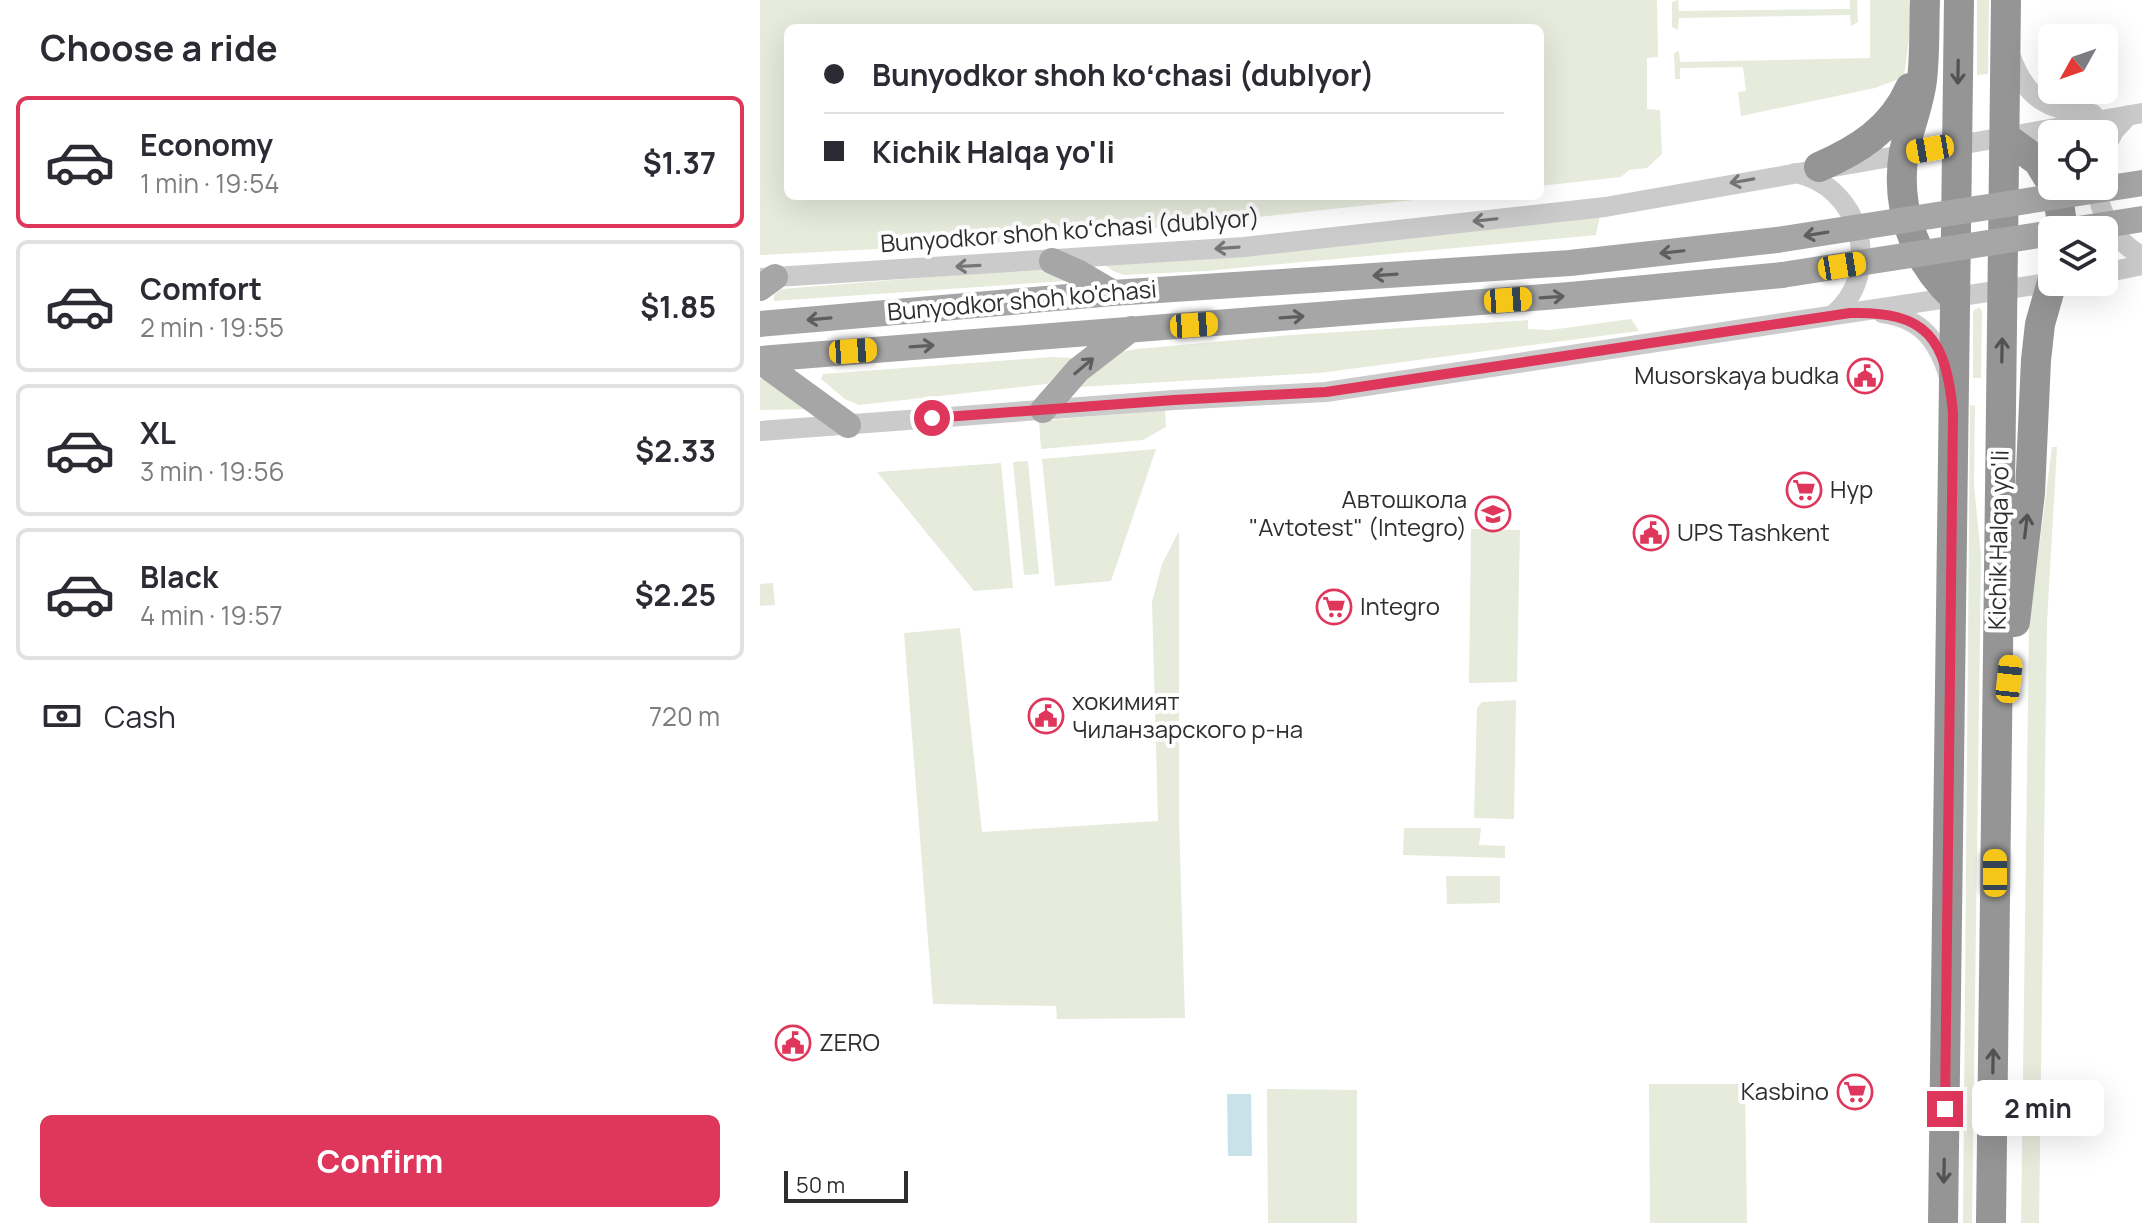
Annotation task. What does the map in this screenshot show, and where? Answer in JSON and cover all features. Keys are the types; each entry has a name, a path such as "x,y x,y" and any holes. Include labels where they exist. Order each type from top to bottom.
{"highway":[{"path":"1925,0 1922,82 1904,153 1903,202 1912,236 1926,265 1955,298"},
{"name":"Kichik Halqa yo'li","path":"1943,1223 1959,0"},
{"name":"Kichik Halqa yo'li","path":"1991,1223 2006,0"},
{"path":"1805,170 1860,146 1892,119 1903,104 1923,49"},
{"path":"2005,137 2038,161"},
{"path":"1996,799 2030,493 2036,360 2040,324 2049,296"},
{"path":"1953,413 1965,394 1977,394 1982,400 1984,506 1999,568"}],"main road":[{"name":"Bunyodkor shoh ko'chasi","path":"760,324 1113,293 1570,263 1777,240 2142,183"},
{"path":"2118,223 2142,219"},
{"name":"Bunyodkor shoh ko'chasi","path":"760,360 1782,275 2038,235"},
{"path":"1052,261 1113,293"},
{"path":"1043,410 1078,370 1131,329"},
{"path":"760,360 848,425"}],"street":[{"path":"2006,37 2021,78 2032,94 2046,104 2067,111 2136,114"},
{"name":"Bunyodkor shoh koʻchasi (dublyor)","path":"765,281 1244,247 1605,207 2136,114"},
{"path":"2118,128 2136,114"},
{"path":"1805,170 1834,191 1848,209 1857,229 1860,253 1858,278 1842,314"},
{"path":"2100,200 2112,228 2126,245 2142,256"},
{"path":"2118,270 2142,265"},
{"path":"760,431 1326,392 1842,314 2038,289"},
{"path":"1842,314 1895,315 1911,320 1923,329 1944,362 1953,413"}],"shaded area":[{"path":"760,0 1657,0 1658,57 1647,58 1647,109 1660,110 1662,154 1647,168 1629,170 1621,177 1544,186 1544,24 784,24 784,200 1414,200 1048,240 760,255"},
{"path":"1678,0 1679,11 1850,9 1850,0 1857,0 1858,22 1851,26 1850,15 1679,18 1678,30 1672,27 1672,2"},
{"path":"1870,0 1914,0 1904,77 1875,88 1741,116 1738,92 1746,91 1743,67 1680,68 1680,79 1675,79 1674,53 1679,51 1680,62 1870,58"},
{"path":"1977,0 1989,0 1988,74 1977,75"},
{"path":"1601,211 1596,235 1205,271 1124,275 1103,263"},
{"path":"1044,268 1065,281 774,301 774,295 782,289"},
{"path":"1979,307 1982,311 1981,378 1973,378 1973,311"},
{"path":"1631,319 1639,331 1319,373 1078,387 1115,353 1137,349 1290,335 1528,320 1528,329 1550,330"},
{"path":"1074,358 1047,384 859,405 845,399 821,379 823,374"},
{"path":"760,379 767,379 813,409 760,410"},
{"path":"1970,405 1975,406 1974,485 1981,556 1972,1223 1963,1223"},
{"path":"1165,410 1166,427 1143,440 1041,449 1039,421"},
{"path":"2052,447 2057,447 2047,623 2039,1223 2021,1223 2029,627"},
{"path":"1156,449 1111,581 1055,586 1042,459"},
{"path":"1028,461 1039,574 1024,575 1013,462"},
{"path":"1001,463 1013,588 974,591 877,472"},
{"path":"1471,529 1520,530 1517,682 1469,683"},
{"path":"1179,531 1179,821 1185,1018 1057,1019 1056,1006 933,1004 904,633 960,628 982,832 1158,821 1152,602 1162,564"},
{"path":"773,583 775,605 760,606 760,584"},
{"path":"1516,700 1514,819 1474,818 1477,708 1482,702"},
{"path":"1404,828 1481,828 1479,845 1505,846 1505,858 1403,855"},
{"path":"1446,876 1500,876 1500,903 1447,904"},
{"path":"1649,1084 1745,1084 1747,1223 1650,1223"},
{"path":"1267,1089 1357,1090 1357,1223 1268,1223"}],"water":[{"path":"1227,1094 1251,1094 1252,1156 1228,1156"}],"place":[{"name":"Musorskaya budka","path":"1865,376"},
{"name":"Нур","path":"1804,490"},
{"name":"Автошкола \"Avtotest\" (Integro)","path":"1493,514"},
{"name":"UPS Tashkent","path":"1651,533"},
{"name":"Integro","path":"1334,607"},
{"name":"хокимият Чиланзарского р-на","path":"1046,716"},
{"name":"ZERO","path":"793,1043"},
{"name":"Kasbino","path":"1855,1092"}],"route":[{"path":"932,418 1326,392 1850,313 1895,315 1916,323 1933,341 1944,362 1949,376 1953,413 1945,1109"}]}
